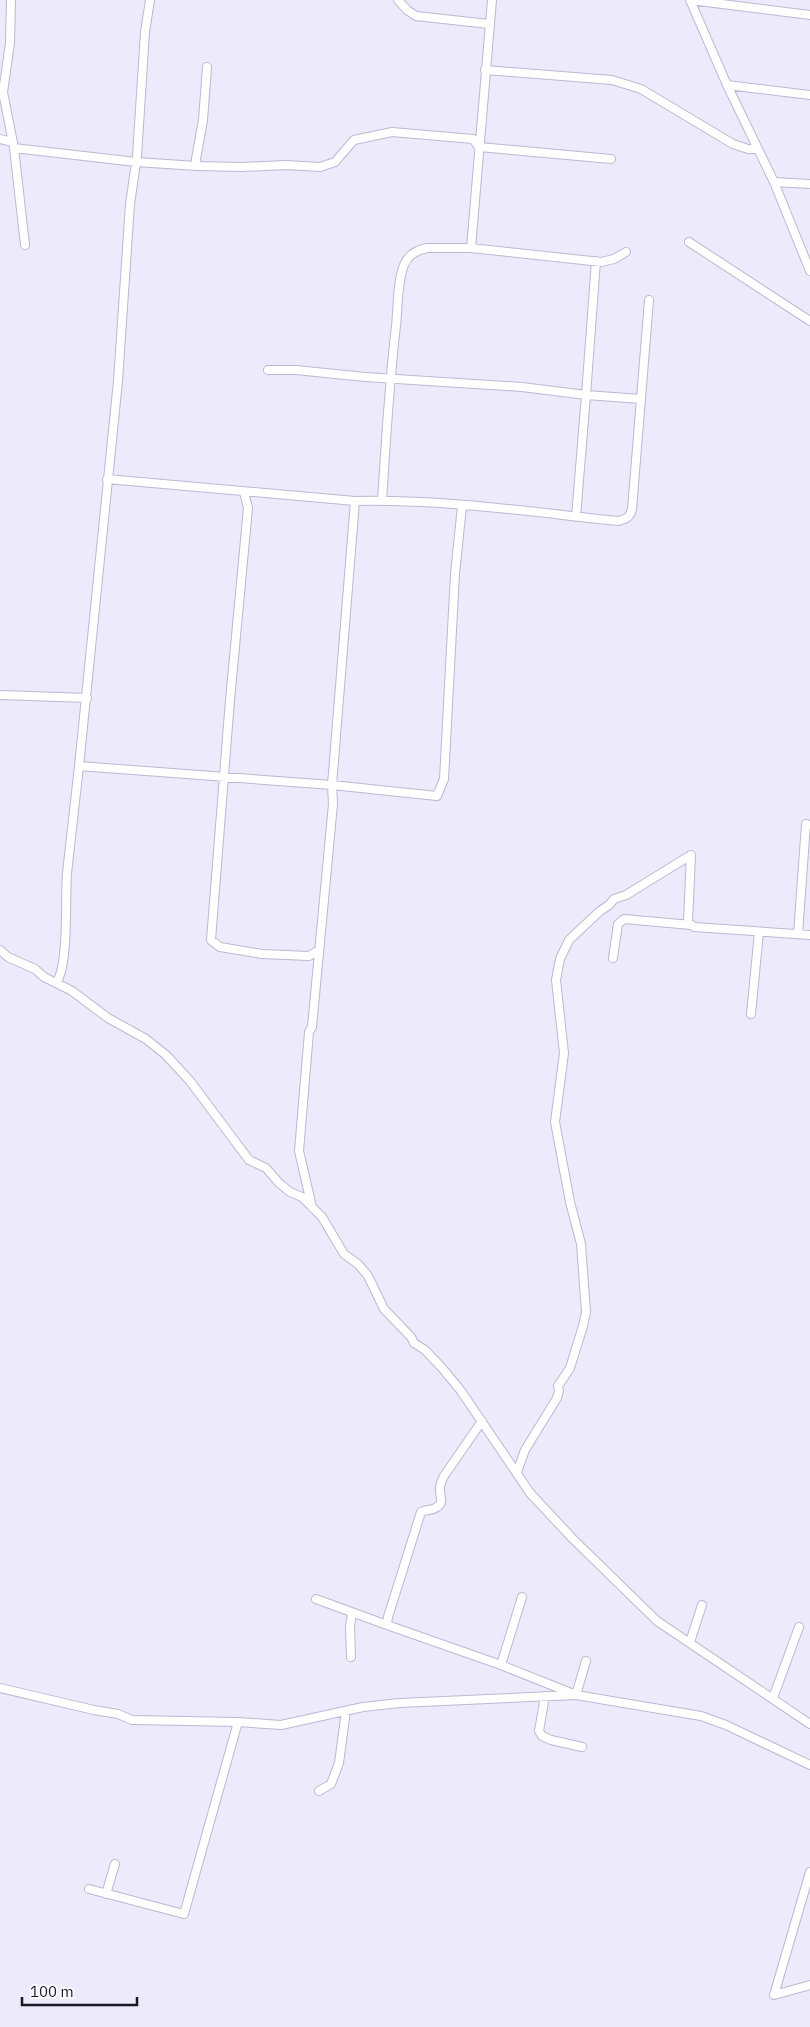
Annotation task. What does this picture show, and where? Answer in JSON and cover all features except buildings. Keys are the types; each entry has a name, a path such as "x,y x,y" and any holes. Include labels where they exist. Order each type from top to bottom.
{"street":[{"path":"11,0 10,43 3,92 13,145 25,245"},
{"path":"56,983 60,977 63,952 67,874 87,698 118,380 130,204 136,162 145,32 150,0"},
{"path":"398,0 416,16 489,24"},
{"path":"470,248 492,0"},
{"path":"690,0 810,16"},
{"path":"690,0 728,86 774,182 810,271"},
{"path":"0,40 10,43"},
{"path":"197,166 196,159 203,120 208,67"},
{"path":"485,70 605,79 628,83 734,144 748,149 758,149"},
{"path":"728,86 810,95"},
{"path":"0,112 6,106"},
{"path":"0,139 13,145 136,162 197,166 242,167 286,165 320,167 335,162 354,140 392,132 473,139 479,147 612,159"},
{"path":"774,182 810,184"},
{"path":"689,242 810,321"},
{"path":"382,500 390,379 401,277 405,263 420,249 470,248 596,261 614,259 626,252"},
{"path":"576,517 596,261"},
{"path":"107,480 355,501 382,500 625,520 630,516 649,300"},
{"path":"268,370 296,370 390,379 522,387 565,394 641,399"},
{"path":"244,492 248,508 223,776 211,940 220,947 280,955 309,956 319,950"},
{"path":"312,1207 299,1151 333,804 332,785 355,501"},
{"path":"79,766 332,785 437,796 444,779 456,574 462,506"},
{"path":"0,695 87,698"},
{"path":"798,934 806,824 810,825"},
{"path":"517,1472 525,1450 557,1398 558,1386 570,1368 586,1312 581,1244 570,1202 555,1122 564,1053 556,980 560,959 569,940 600,911 610,905 614,899 626,895 691,855 688,922 691,925"},
{"path":"613,958 618,924 624,919 691,925 694,927 810,935"},
{"path":"751,1014 759,932"},
{"path":"0,950 8,957 35,969 72,991 108,1018 146,1039 166,1055 190,1081 249,1160 266,1168 278,1183 290,1192 302,1197 322,1218 344,1254 358,1264 368,1276 384,1309 411,1337 414,1344 425,1350 443,1369 482,1421 530,1493 572,1538 657,1621 810,1724"},
{"path":"387,1625 421,1512 440,1506 442,1499 440,1485 444,1476 482,1421"},
{"path":"501,1665 522,1597"},
{"path":"316,1600 501,1665 576,1695"},
{"path":"690,1642 702,1605"},
{"path":"351,1657 350,1626 352,1614"},
{"path":"773,1698 799,1627"},
{"path":"576,1695 586,1661"},
{"path":"0,1688 118,1714 132,1720 238,1722 281,1725 346,1711 400,1703 576,1695 701,1716 726,1725 810,1764"},
{"path":"545,1696 539,1731 542,1736 582,1747"},
{"path":"319,1791 332,1784 339,1763 346,1711"},
{"path":"89,1889 184,1914 238,1722"},
{"path":"106,1894 115,1864"},
{"path":"810,1872 774,1995 810,1985"}]}
